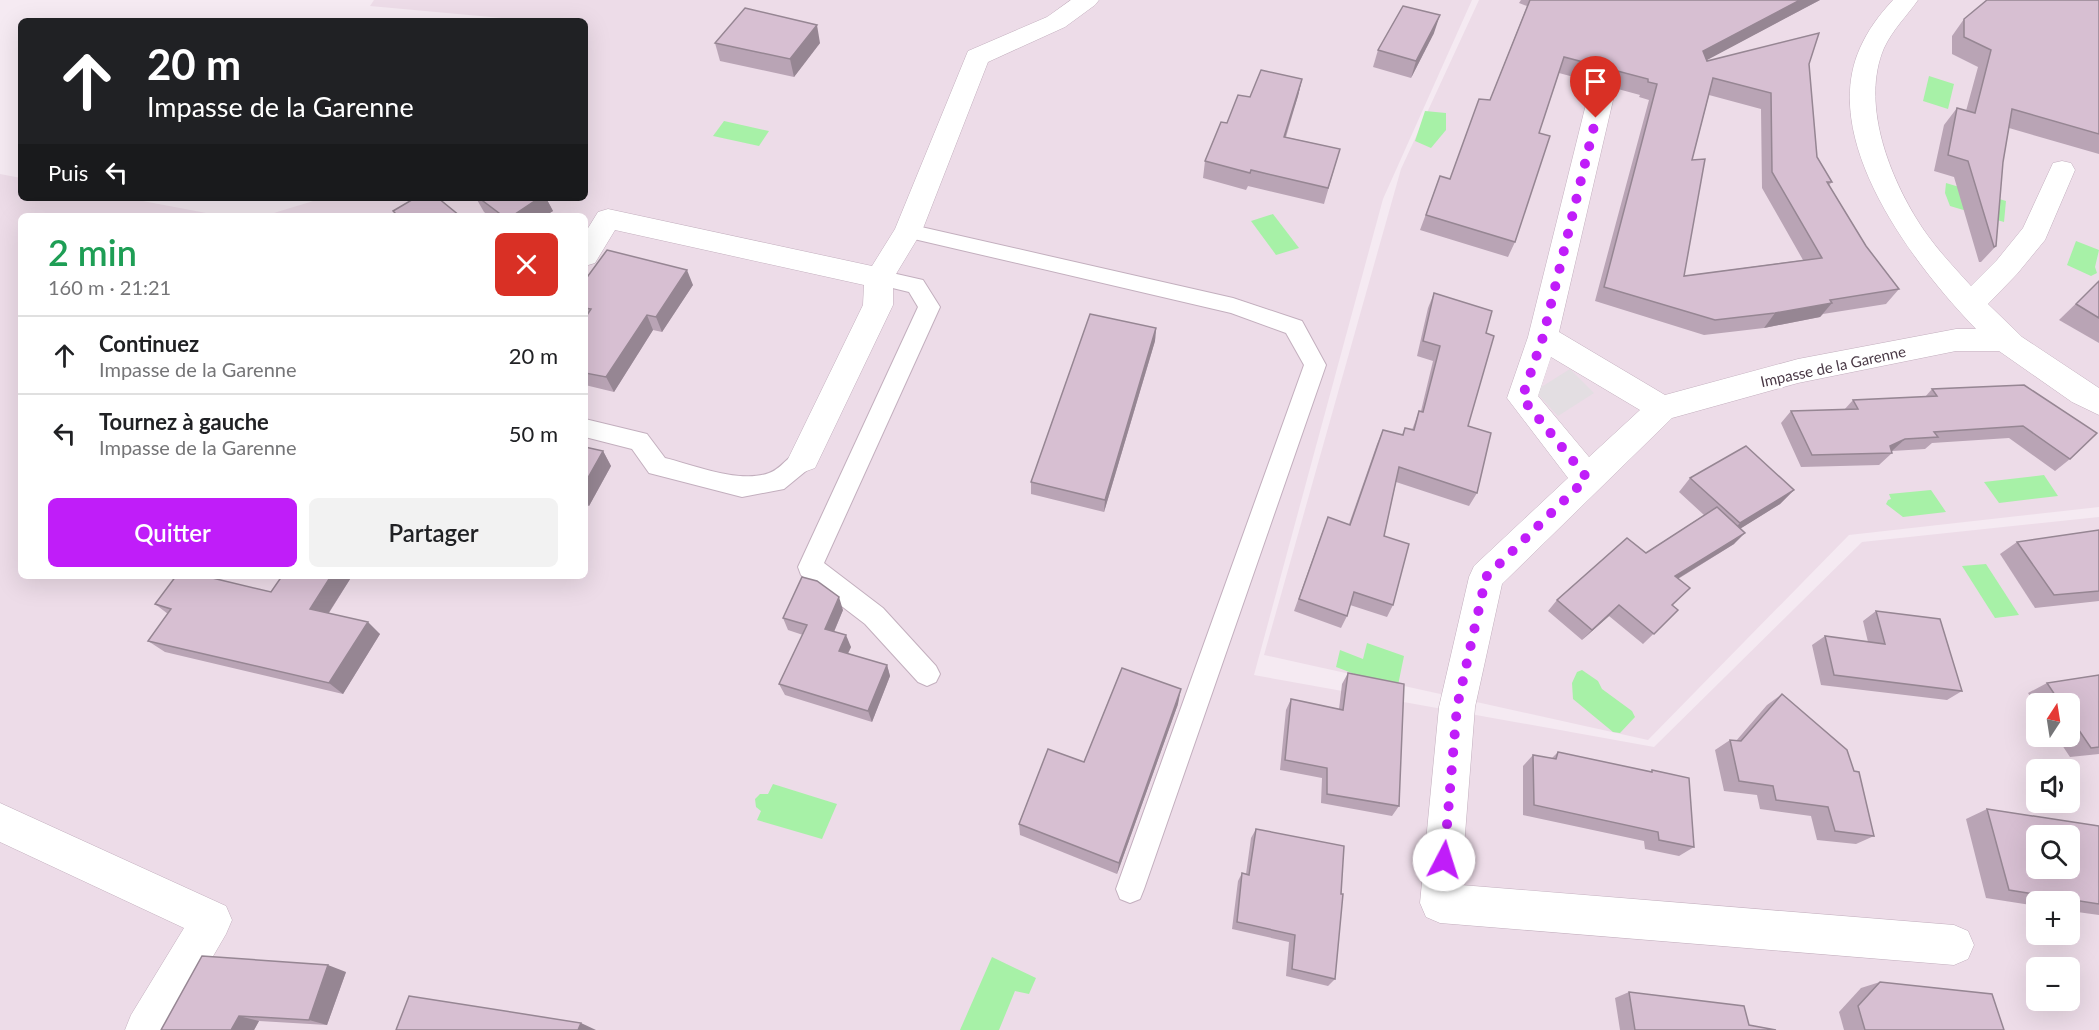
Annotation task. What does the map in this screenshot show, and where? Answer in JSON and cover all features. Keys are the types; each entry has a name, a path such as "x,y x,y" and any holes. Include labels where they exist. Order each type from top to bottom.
{"street":[{"path":"804,459 878,305 879,278 908,231 977,57 1056,22 1087,0"},
{"path":"1906,0 1877,34 1865,66 1863,100 1871,152 1905,222 1934,261 1971,303 2006,340 2099,403"},
{"path":"1587,478 1522,398 1543,337 1601,96"},
{"path":"1971,303 2007,267 2035,233 2062,170"},
{"path":"588,251 608,219 879,278"},
{"path":"1543,337 1662,408"},
{"name":"Impasse de la Garenne","path":"1954,945 1440,903 1457,707 1486,577 1662,408 1809,368 1956,340 2006,340"},
{"path":"0,822 212,921 146,1030"}],"lane":[{"path":"908,231 1233,306 1294,327 1315,365 1130,888"},
{"path":"879,278 916,286 929,307 810,567 874,616 927,674"},
{"path":"588,429 639,441 657,466 742,487 776,482 804,459"}],"shaded area":[{"path":"374,0 1472,0 1383,199 1254,675 1654,747 1862,542 2099,517 2099,1030 0,1030 0,174 18,177 18,201 143,201 206,213 18,213 18,579 588,579 588,213 274,213 313,201 588,201 588,18 503,18 370,6"},
{"path":"1479,0 2099,0 2099,507 1849,535 1648,740 1264,655 1401,169"},
{"path":"1929,76 1954,84 1948,109 1923,101"},
{"path":"1425,111 1446,113 1446,130 1431,148 1415,141"},
{"path":"724,121 769,131 759,146 713,136"},
{"path":"1946,183 2006,201 2004,222 1950,206 1945,193"},
{"path":"1273,214 1299,248 1276,255 1251,221"},
{"path":"2076,241 2099,250 2095,267 2097,273 2091,276 2067,265"},
{"path":"1570,369 1594,393 1558,416 1535,391"},
{"path":"2044,475 2058,496 1999,503 1984,482"},
{"path":"1931,490 1946,512 1903,517 1886,504 1891,499 1889,494"},
{"path":"1986,564 2019,615 1995,618 1962,566"},
{"path":"1367,643 1404,656 1397,690 1336,667 1340,650 1363,659"},
{"path":"1582,670 1598,681 1602,689 1632,711 1635,717 1620,733 1613,732 1573,699 1572,683 1577,672"},
{"path":"773,784 837,804 822,839 757,820 761,811 756,807 755,799 760,794 768,794"},
{"path":"992,957 1036,978 1029,994 1015,991 999,1030 960,1030"}],"building":[{"path":"1530,0 1800,0 1703,51 1707,61 1819,33 1809,64 1817,157 1832,182 1827,182 1866,246 1899,289 1830,300 1832,303 1775,313 1715,320 1604,287 1657,84 1648,82 1648,79 1564,57 1539,133 1550,136 1515,242 1426,215 1440,176 1450,179 1479,99 1490,100","holes":["1713,78 1771,93 1772,172 1822,258 1684,276 1705,159 1692,160"]},
{"path":"1987,0 2099,0 2099,134 2012,109 2003,162 1996,246 1994,247 1968,161 1948,155 1957,108 1975,113 1991,50 1964,37 1964,19"},
{"path":"1403,6 1440,15 1416,61 1378,50"},
{"path":"745,8 817,25 790,59 715,43"},
{"path":"1261,70 1302,79 1284,137 1340,149 1328,188 1251,170 1250,173 1205,161 1221,122 1227,123 1238,95 1250,97"},
{"path":"410,201 442,201 456,213 395,213 393,211"},
{"path":"483,201 534,201 516,213 499,213"},
{"path":"607,250 687,270 656,317 647,315 606,377 588,374 588,314 591,309 588,308 588,276"},
{"path":"2099,281 2099,318 2076,304"},
{"path":"1434,293 1492,311 1486,333 1494,336 1468,426 1491,433 1477,493 1399,467 1384,536 1409,544 1393,605 1354,592 1347,616 1299,599 1328,517 1350,525 1383,430 1403,435 1405,428 1414,430 1419,411 1423,412 1440,346 1423,341"},
{"path":"1090,314 1156,328 1105,500 1031,482"},
{"path":"2024,385 2097,433 2070,459 2023,426 1934,432 1938,437 1905,439 1890,446 1892,453 1812,455 1791,411 1858,409 1853,400 1937,396 1932,389"},
{"path":"1746,446 1794,490 1740,523 1690,478"},
{"path":"588,448 603,451 588,478"},
{"path":"1717,507 1745,533 1675,576 1690,588 1672,605 1678,610 1654,634 1619,605 1592,630 1557,600 1627,538 1646,553"},
{"path":"2099,530 2099,591 2054,595 2017,542"},
{"path":"802,577 817,581 839,597 825,629 846,635 839,651 887,665 868,711 779,684 807,625 783,618"},
{"path":"174,579 217,579 271,592 280,579 329,579 310,609 368,622 329,683 148,641 171,609 155,604"},
{"path":"1876,611 1940,619 1962,691 1834,675 1825,636 1885,644"},
{"path":"1122,668 1181,689 1119,863 1019,824 1048,749 1084,762"},
{"path":"1348,673 1404,684 1399,806 1327,794 1327,768 1285,760 1291,699 1343,710"},
{"path":"2099,675 2099,747 2091,748 2080,732 2080,693 2054,693 2047,683"},
{"path":"1782,694 1847,750 1854,771 1859,772 1874,836 1835,831 1828,807 1776,800 1773,786 1739,781 1730,740 1741,741"},
{"path":"1558,752 1689,778 1694,847 1659,840 1658,832 1534,805 1533,755 1556,759"},
{"path":"1987,809 2099,826 2099,904 2080,901 2080,891 2026,893 2009,890"},
{"path":"1256,829 1344,846 1341,894 1343,894 1335,979 1292,969 1295,935 1237,922 1242,873 1249,875"},
{"path":"202,956 328,965 309,1020 239,1016 231,1030 161,1030"},
{"path":"1880,982 1992,994 2004,1030 1865,1030 1858,1006"},
{"path":"1629,992 1744,1006 1749,1025 1776,1030 1635,1030"},
{"path":"409,996 581,1023 578,1030 396,1030"}],"route":[{"path":"1444,860 1457,707 1486,577 1587,478 1522,398 1543,337 1596,118"}]}
